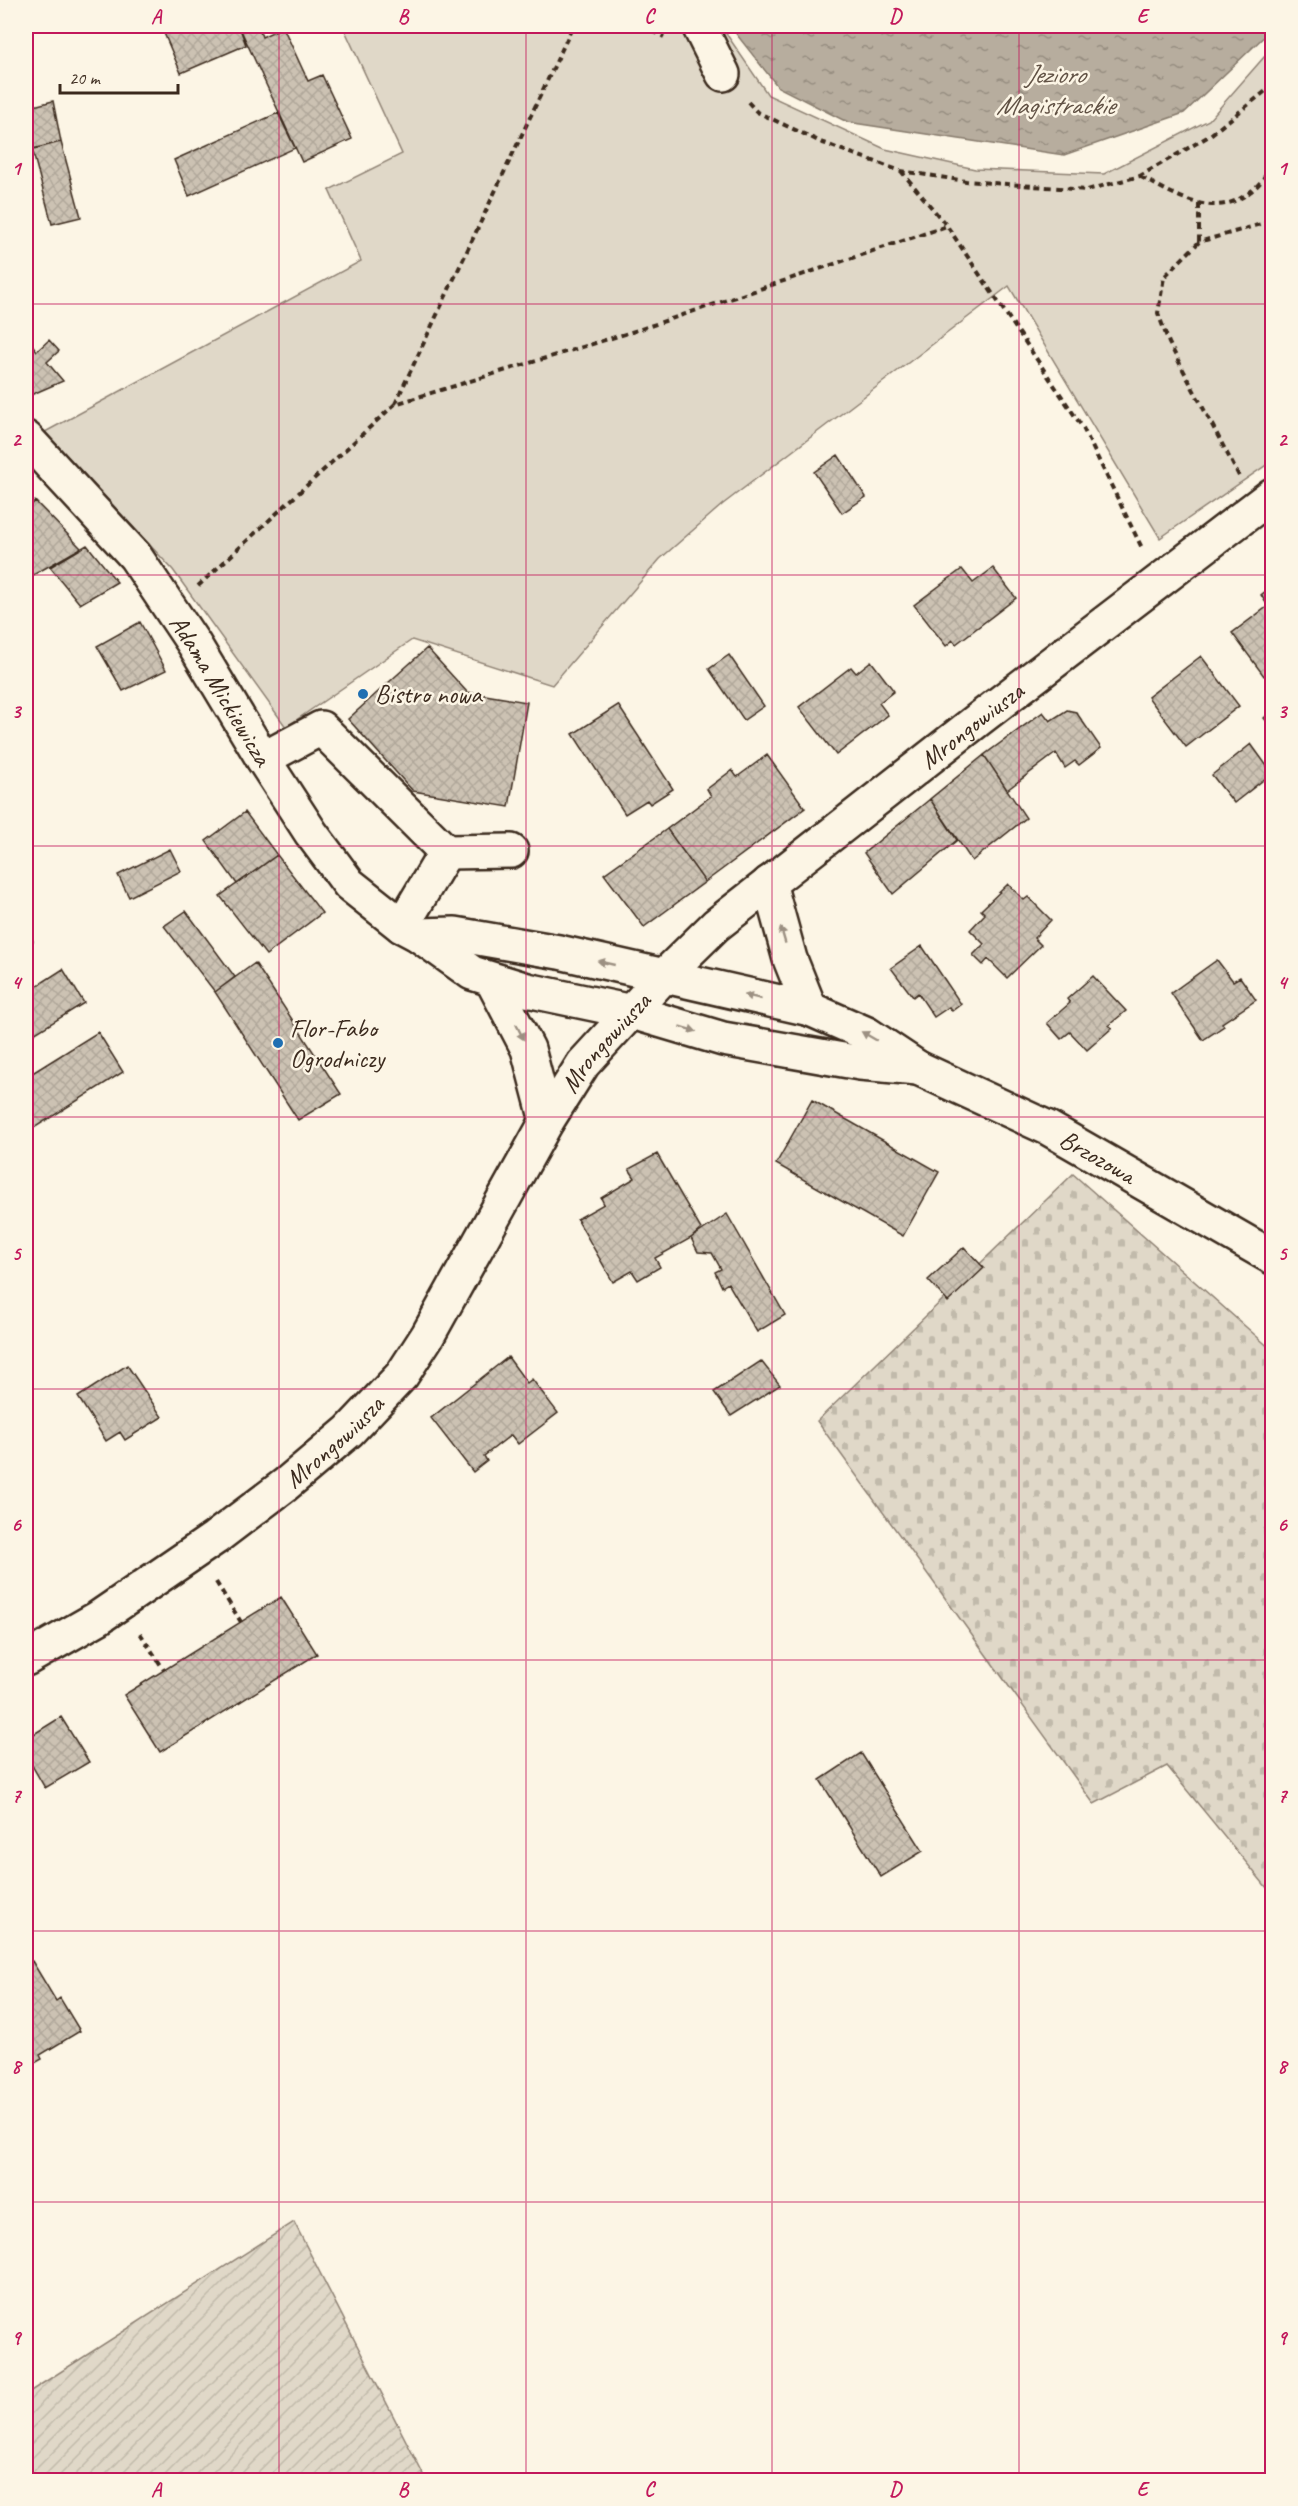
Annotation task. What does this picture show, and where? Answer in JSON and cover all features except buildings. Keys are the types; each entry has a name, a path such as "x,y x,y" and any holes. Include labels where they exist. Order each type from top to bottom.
{"street":[{"path":"699,26 723,74"},
{"name":"Adama Mickiewicza","path":"26,438 135,556 194,644 263,759 311,833 349,885 472,973 551,996 632,1012"},
{"name":"Mrongowiusza","path":"26,1659 98,1618 215,1538 285,1485 349,1431 402,1376 428,1335 547,1121 583,1064 663,977 716,926 1258,490"},
{"path":"263,759 321,728 446,852 511,851"},
{"path":"446,852 410,930 455,934 559,952 663,977"},
{"path":"769,883 790,958 810,1009"},
{"name":"Brzozowa","path":"663,977 810,1009 867,1034 918,1068 1048,1128 1272,1257"},
{"path":"492,980 528,1049 547,1121"},
{"name":"Brzozowa","path":"632,1012 723,1039 860,1064 918,1068"}],"path":[{"path":"195,589 395,404 573,26"},
{"path":"643,26 667,39"},
{"path":"723,74 757,112 823,144 902,171 966,181 1088,190 1140,176 1209,136 1272,86"},
{"path":"1140,176 1199,204 1226,205 1242,198 1260,185 1270,167 1272,157"},
{"path":"902,171 947,226 1083,428 1143,551"},
{"path":"1199,204 1199,242"},
{"path":"1258,490 1169,343 1158,313 1164,277 1199,242 1272,221"},
{"path":"395,404 638,330 947,226"},
{"path":"210,1574 241,1622"},
{"path":"136,1626 164,1670"}],"green space":[{"path":"343,26 721,26 768,95 885,149 975,169 1104,174 1209,120 1272,48 1272,461 1160,538 1009,286 723,504 660,559 552,685 412,640 286,727 173,570 45,432 361,261 329,190 402,154"},
{"path":"1073,1174 1272,1350 1272,1894 1167,1766 1094,1804 817,1421"},
{"path":"294,2222 426,2480 26,2480 26,2394"}],"water":[{"name":"Jezioro Magistrackie","path":"730,26 1272,26 1272,29 1184,113 1064,155 847,122 778,87"}],"place":[{"name":"Bistro nowa","path":"363,694"},
{"name":"Flor-Fabo Ogrodniczy","path":"278,1043"}]}
